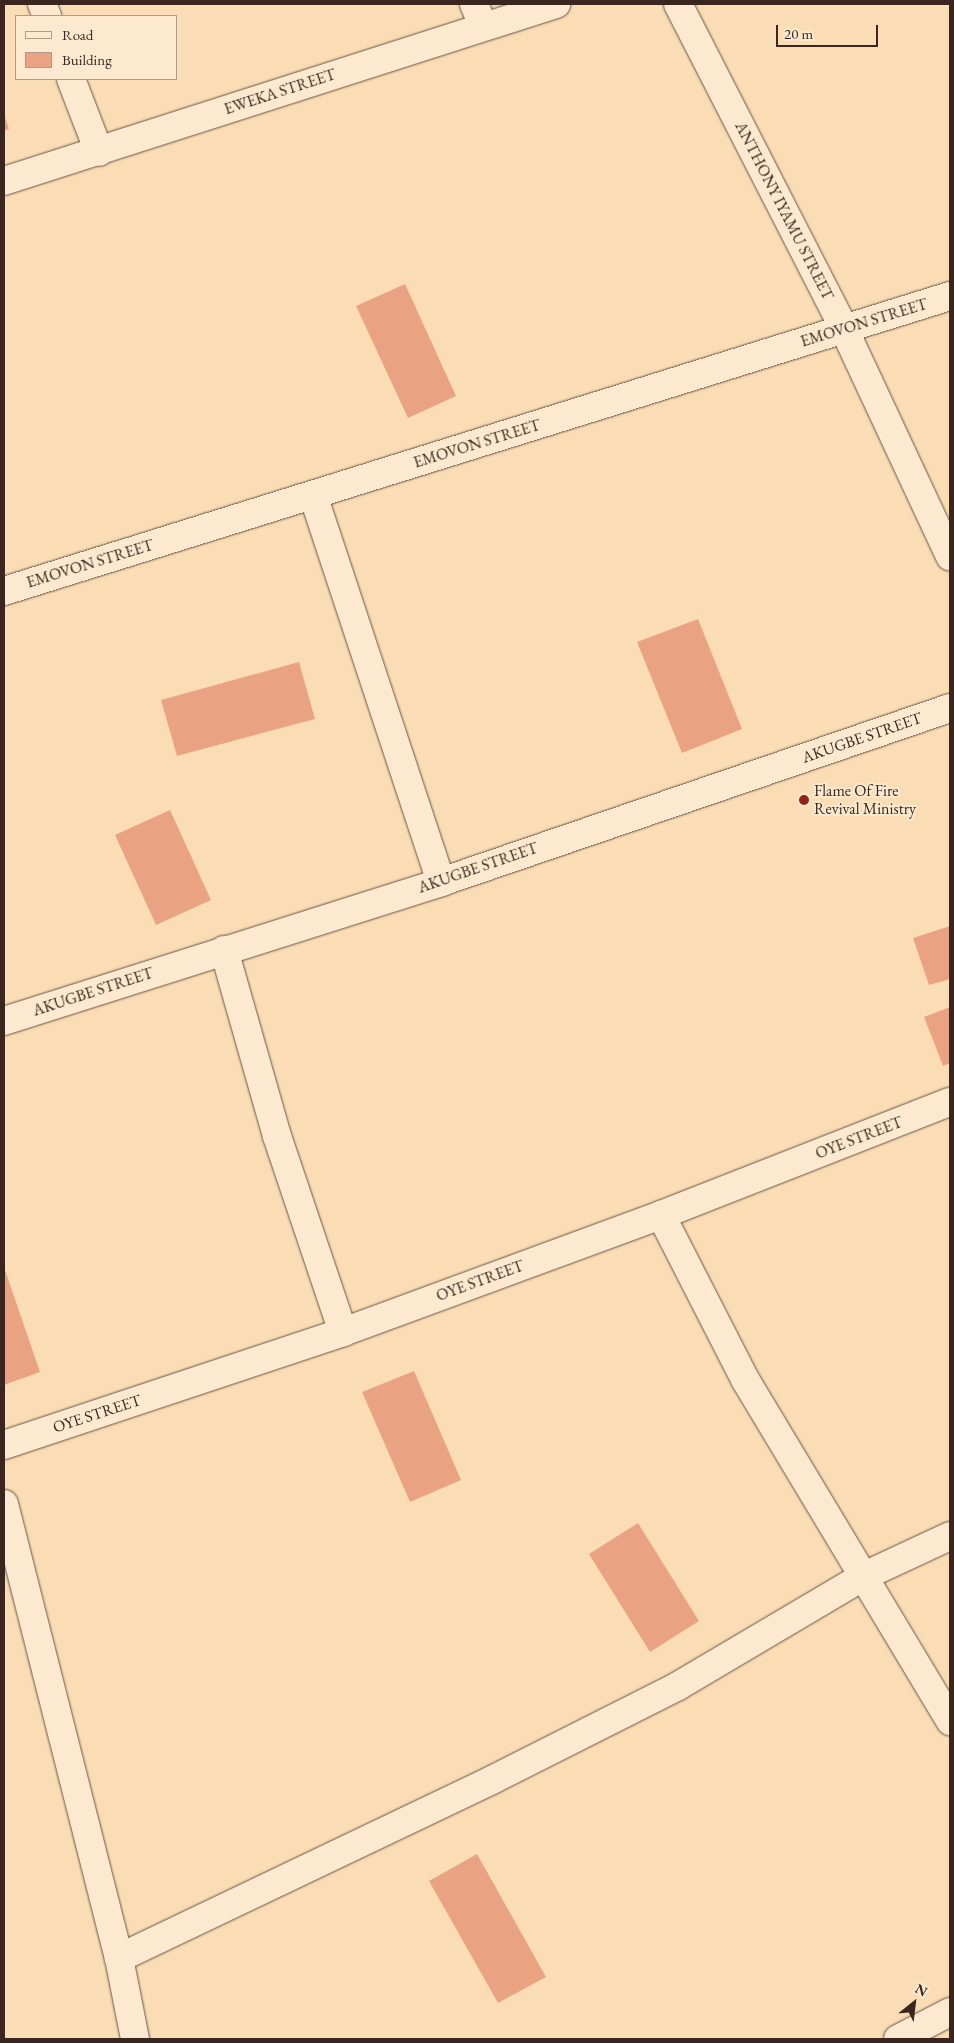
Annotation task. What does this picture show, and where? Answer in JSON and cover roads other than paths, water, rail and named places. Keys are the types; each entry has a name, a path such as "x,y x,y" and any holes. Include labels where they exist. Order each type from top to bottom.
{"street":[{"name":"EWEKA STREET","path":"4,181 99,152 479,14 556,4"},
{"name":"ANTHONY IYAMU STREET","path":"678,4 844,329 950,556"},
{"path":"70,80 99,152"},
{"name":"EMOVON STREET","path":"4,591 950,296"},
{"path":"313,495 441,882"},
{"name":"AKUGBE STREET","path":"4,1021 441,882 950,708"},
{"path":"224,950 277,1136 343,1332"},
{"name":"OYE STREET","path":"4,1445 343,1332 661,1215 950,1102"},
{"path":"661,1215 746,1381 950,1721"},
{"path":"4,1504 119,1958 135,2039"},
{"path":"119,1958 492,1780 678,1686 862,1577 950,1536"},
{"path":"898,2039 950,2012"}],"place":[{"name":"Flame Of Fire Revival Ministry","path":"804,800"}]}
